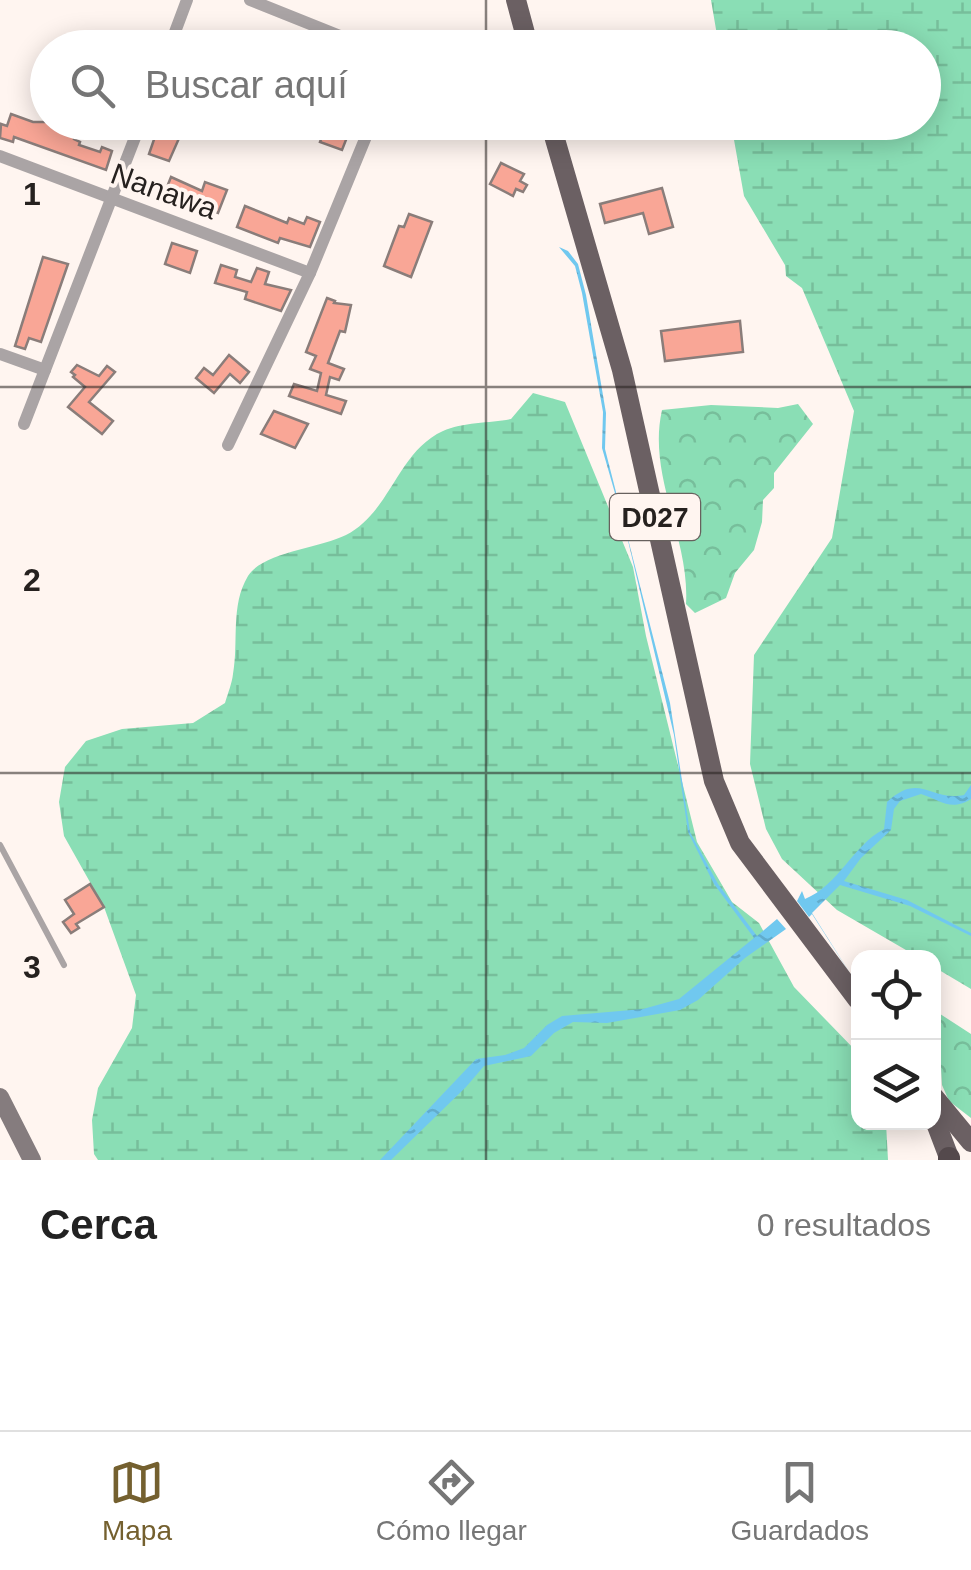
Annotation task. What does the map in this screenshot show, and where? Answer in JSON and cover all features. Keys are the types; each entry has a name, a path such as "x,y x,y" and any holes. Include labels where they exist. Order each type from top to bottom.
{"main road":[{"path":"516,0 524,30"},
{"name":"D027","path":"555,140 622,370 714,781 740,843 851,991"},
{"path":"941,1106 971,1142"},
{"path":"938,1130 949,1159"}],"street":[{"path":"176,30 187,0"},
{"path":"250,0 325,30"},
{"path":"24,424 134,140"},
{"path":"228,446 310,272 365,140"},
{"name":"Nanawa","path":"0,156 310,272"},
{"path":"0,354 45,370"},
{"path":"0,1097 32,1160"}],"lane":[{"path":"0,846 64,965"}],"green space":[{"path":"711,0 971,0 971,989 941,971 941,950 906,950 837,910 782,859 766,829 750,764 754,655 832,538 854,411 802,288 786,276 785,265 744,196 734,140 941,140 941,30 716,30"},
{"path":"533,393 565,402 633,567 697,842 732,902 759,923 794,987 851,1046 851,1130 886,1130 888,1160 98,1160 94,1154 92,1120 98,1088 132,1028 136,995 104,907 64,836 59,802 65,767 86,741 122,729 193,723 225,703 235,662 239,599 255,568 279,556 335,540 361,525 415,453 443,431 511,419"},
{"path":"798,404 813,424 774,473 774,488 763,500 754,550 735,573 726,598 695,613 686,604 682,555 660,459 662,410 711,405 778,408"},
{"path":"941,1015 971,1034 971,1118 949,1101 942,1085"}],"water":[{"path":"559,247 568,251 578,264 586,295 606,413 605,449 670,703 690,832 718,884 757,936 777,919 786,929 680,1010 607,1023 573,1022 554,1033 531,1056 484,1066 391,1160 380,1160 476,1059 524,1048 562,1016 643,1009 679,999 754,938 714,884 688,832 674,735 602,448 603,412 582,293 575,266"},
{"path":"971,785 971,799 957,805 921,794 900,801 894,809 891,830 861,858 844,881 907,900 971,936 910,906 840,885 812,913 851,975 812,914 809,917 797,901 802,891 805,899 817,893 884,829 887,802 898,793 917,788 942,795 964,795"}],"building":[{"path":"11,114 30,121 30,140 76,140 79,145 100,152 102,147 112,151 106,170 14,137 13,142 0,138 1,124 7,126"},
{"path":"154,140 178,140 169,161 149,154"},
{"path":"321,140 346,140 342,150"},
{"path":"501,163 524,174 520,181 527,185 523,192 516,189 513,196 490,184"},
{"path":"171,177 202,191 205,182 227,190 218,213 179,203 181,198 165,192"},
{"path":"662,188 673,227 649,234 643,213 605,223 600,204"},
{"path":"245,206 287,223 289,218 304,224 307,217 320,222 310,247 280,238 278,243 237,227"},
{"path":"409,214 432,222 411,277 384,266 399,226 404,227"},
{"path":"172,243 197,251 190,273 165,264"},
{"path":"43,257 68,264 41,342 29,338 25,349 15,346"},
{"path":"221,265 237,270 235,277 251,282 257,268 269,272 265,284 291,290 281,311 245,299 247,292 215,283"},
{"path":"327,298 351,305 345,332 340,331 328,363 344,369 339,380 330,377 326,395 346,401 341,414 289,396 294,384 317,391 321,373 310,369 316,356 306,352"},
{"path":"740,321 743,352 665,361 661,331"},
{"path":"229,355 249,372 240,383 230,374 214,393 196,378 204,368 213,375"},
{"path":"77,365 99,376 107,366 115,372 89,402 113,421 102,434 68,407 85,387 71,372"},
{"path":"274,411 308,424 295,448 261,434"},
{"path":"90,884 104,907 76,924 79,928 71,933 63,922 74,914 65,900"}]}
